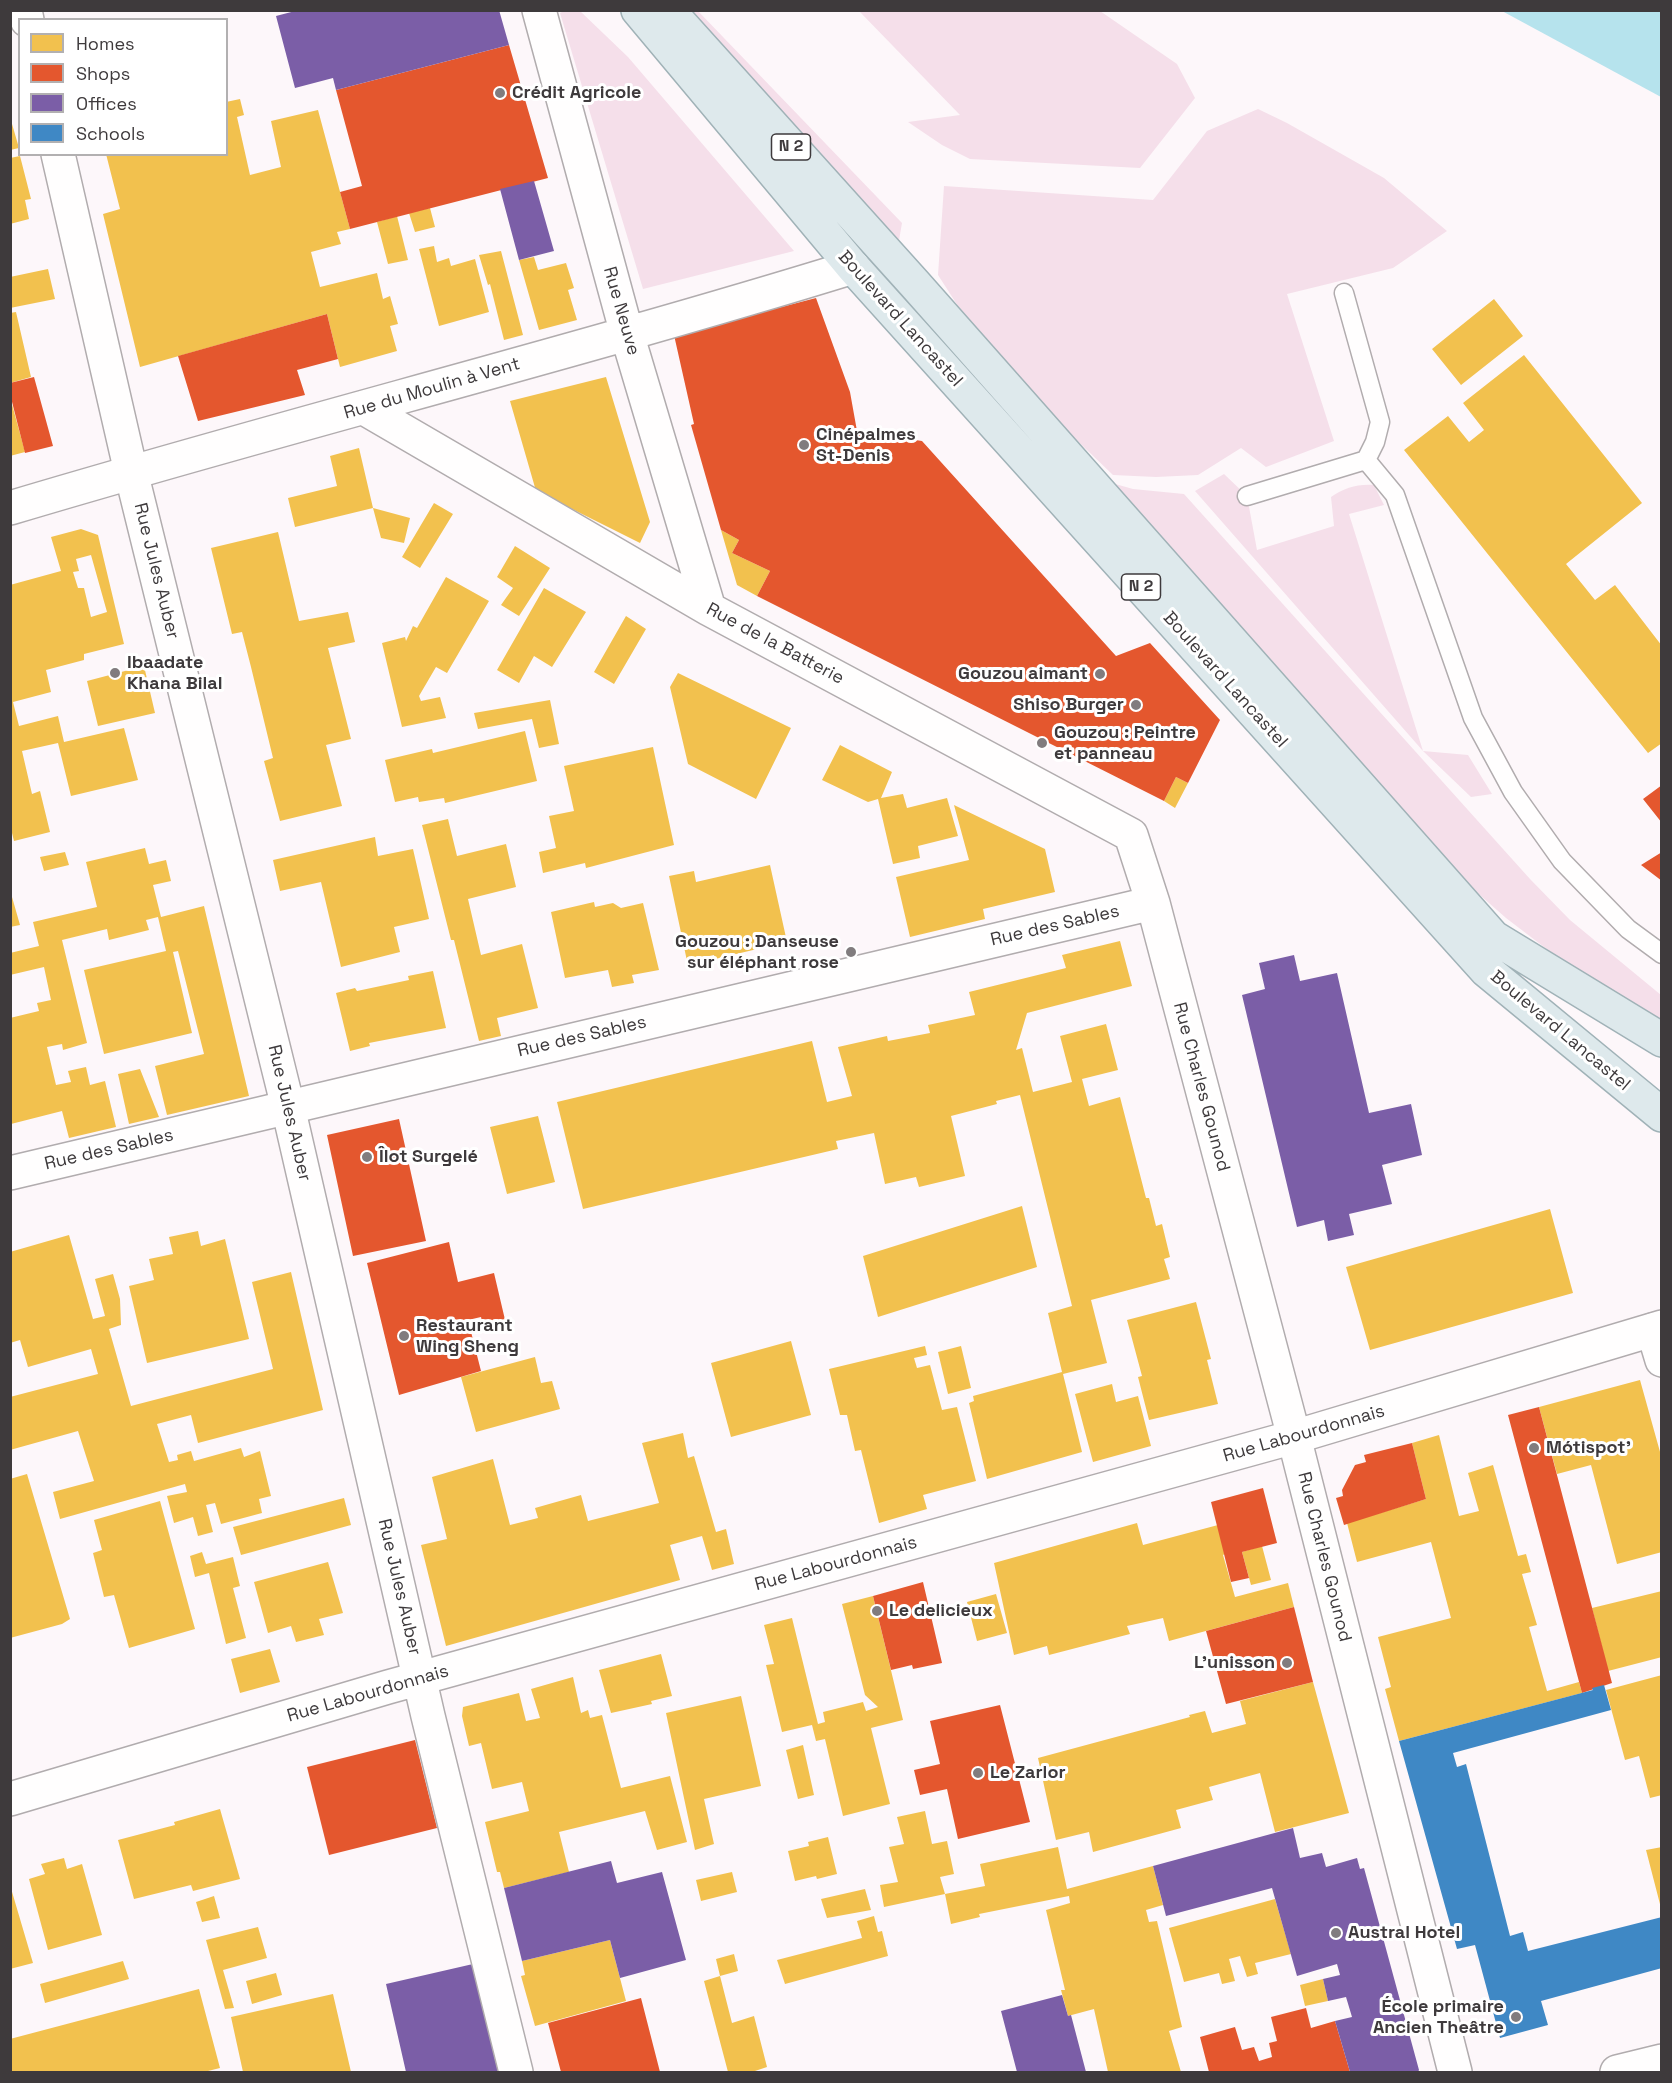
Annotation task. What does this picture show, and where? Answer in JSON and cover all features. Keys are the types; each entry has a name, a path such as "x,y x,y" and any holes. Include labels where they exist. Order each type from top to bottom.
{"main road":[{"name":"Boulevard Lancastel","path":"645,15 853,267 1486,970 1662,1116"},
{"name":"Boulevard Lancastel","path":"645,15 914,283 1493,937 1662,1040"}],"street":[{"name":"Rue Neuve","path":"539,10 627,334 709,609"},
{"name":"Rue Jules Auber","path":"58,156 131,472 288,1107 420,1679 516,2073"},
{"name":"Rue du Moulin à Vent","path":"10,508 131,472 627,334 853,267"},
{"name":"Rue de la Batterie","path":"364,408 709,609 1131,835 1153,903"},
{"name":"Rue des Sables","path":"10,1173 1153,903"},
{"name":"Rue Charles Gounod","path":"1153,903 1294,1437 1455,2073"},
{"name":"Rue Labourdonnais","path":"10,1799 420,1679 1294,1437 1659,1339"},
{"path":"1617,2073 1662,2061"}],"lane":[{"path":"1247,496 1366,460 1375,442 1380,422 1344,294"},
{"path":"1366,460 1395,495 1473,718 1513,792 1562,861 1628,928 1662,954"}],"shaded area":[{"path":"566,10 580,11 628,57 794,251 643,289 560,13"},
{"path":"679,11 698,11 902,223 897,252"},
{"path":"859,11 1100,11 1177,64 1195,98 1140,168 970,159 942,145 908,122 960,115"},
{"path":"1258,109 1384,178 1447,231 1393,268 1287,294 1334,441 1266,467 1241,448 1198,475 1156,477 1113,475 1064,428 958,306 938,275 944,186 1153,200 1207,131"},
{"path":"1224,474 1247,496 1257,550 1334,526 1331,497 1351,487 1374,485 1384,505 1349,514 1423,751 1195,491"},
{"path":"1101,480 1133,489 1184,494 1530,879 1570,920 1661,995 1661,1027 1607,995 1506,918 1447,866"},
{"path":"1423,751 1468,755 1492,794 1471,797"}],"water":[{"path":"1502,11 1661,11 1661,97"}],"building: Homes":[{"path":"240,99 244,115 237,117 250,175 281,167 271,121 318,110 350,229 337,232 341,244 311,252 320,287 377,273 383,299 390,296 398,324 390,326 397,351 340,367 327,314 140,367 103,214 120,209 107,156 228,156 228,102"},
{"path":"10,117 18,148 10,150"},
{"path":"20,156 31,199 25,200 29,219 10,224 10,158"},
{"path":"430,208 435,227 415,232 409,213"},
{"path":"397,216 408,260 388,264 377,222"},
{"path":"434,246 437,262 449,258 451,266 475,259 489,312 439,326 419,249"},
{"path":"501,251 523,335 504,340 490,284 488,285 479,255"},
{"path":"534,257 538,270 566,263 574,288 568,290 577,320 539,330 519,260"},
{"path":"48,269 55,299 10,308 10,277"},
{"path":"1494,299 1523,336 1461,385 1432,349"},
{"path":"16,312 31,377 10,383 10,313"},
{"path":"1524,355 1642,503 1566,564 1595,600 1615,585 1662,646 1662,743 1648,753 1404,450 1448,416 1469,442 1484,430 1463,403"},
{"path":"606,377 650,522 640,543 536,491 510,401"},
{"path":"10,397 25,452 10,456"},
{"path":"359,448 373,508 295,527 288,498 337,486 330,456"},
{"path":"434,503 453,514 420,568 402,557"},
{"path":"373,508 410,518 404,543 381,538"},
{"path":"81,529 98,535 124,644 84,654 84,660 46,670 51,692 13,702 19,726 58,716 64,742 124,728 138,780 71,796 58,743 22,751 32,794 40,791 50,832 14,841 10,825 10,585 61,571 51,537","holes":["91,555 107,612 91,617 84,588 78,588 73,572 79,571 76,559"]},
{"path":"721,530 739,540 732,553 770,571 757,596 737,585"},
{"path":"278,532 299,621 348,612 355,642 328,648 351,739 326,745 342,806 280,821 264,761 273,758 251,667 242,632 232,634 211,548"},
{"path":"515,546 550,568 519,616 501,605 513,588 497,577"},
{"path":"446,577 489,601 447,673 436,667 419,696 421,701 440,697 446,718 402,727 382,643 405,637 406,641 413,626 417,628"},
{"path":"544,588 586,612 552,667 534,656 519,683 497,670"},
{"path":"626,616 646,629 614,684 594,672"},
{"path":"144,666 155,713 98,726 87,681"},
{"path":"678,673 791,728 756,799 688,764 670,687"},
{"path":"550,700 559,744 539,748 532,719 478,729 474,713"},
{"path":"525,731 537,781 445,803 444,798 419,802 418,797 395,802 385,760 432,749 433,753"},
{"path":"840,745 892,772 881,798 903,794 907,808 947,798 958,836 918,846 920,858 893,864 878,799 868,802 822,780"},
{"path":"653,747 674,845 586,868 585,863 543,873 539,852 556,848 549,816 574,811 564,766"},
{"path":"1176,777 1188,783 1175,808 1164,801"},
{"path":"954,805 1045,849 1055,892 983,909 985,919 910,937 896,877 969,860"},
{"path":"448,819 457,856 506,844 516,887 468,899 481,955 522,944 538,1008 497,1018 501,1036 479,1041 422,825"},
{"path":"375,837 378,856 413,849 429,919 394,927 400,952 341,967 321,882 280,891 273,860"},
{"path":"145,848 149,864 166,860 171,881 153,885 161,917 204,906 249,1096 167,1115 155,1066 204,1054 178,951 173,952 192,1033 104,1054 84,970 166,951 158,917 146,920 149,930 109,940 107,929 62,940 87,1043 63,1050 62,1044 47,1047 56,1085 71,1082 68,1071 86,1067 90,1085 105,1081 116,1127 69,1138 62,1111 11,1124 10,1018 39,1011 37,1003 51,1000 44,967 10,975 10,953 39,946 33,922 97,907 86,862"},
{"path":"65,852 69,865 44,871 40,857"},
{"path":"770,865 787,942 715,959 714,955 687,961 669,876 694,871 696,882"},
{"path":"10,890 20,925 10,927"},
{"path":"594,902 595,907 613,903 621,908 643,903 659,970 632,975 634,983 612,987 608,970 565,978 551,912"},
{"path":"1120,941 1132,986 1027,1013 1016,1050 1022,1048 1033,1092 1072,1082 1060,1036 1106,1024 1118,1070 1082,1079 1089,1106 1120,1097 1146,1198 1149,1198 1156,1226 1162,1224 1170,1257 1164,1259 1170,1279 1091,1300 1107,1363 1063,1374 1082,1452 987,1479 969,1403 974,1401 973,1396 1062,1372 1048,1313 1072,1306 1020,1095 996,1101 997,1104 951,1116 965,1176 919,1187 916,1177 885,1184 874,1133 836,1141 838,1149 583,1209 557,1102 812,1041 827,1102 852,1096 838,1047 887,1036 888,1041 930,1033 928,1025 975,1015 969,992 1066,968 1062,955"},
{"path":"433,971 446,1028 369,1043 370,1046 350,1051 336,993 409,980 408,976"},
{"path":"140,1069 159,1117 129,1124 118,1074"},
{"path":"538,1116 555,1182 507,1194 490,1127"},
{"path":"1022,1206 1037,1267 878,1317 863,1256"},
{"path":"1550,1209 1573,1293 1370,1350 1346,1267"},
{"path":"198,1231 201,1246 225,1239 249,1339 147,1363 129,1286 154,1280 149,1259 173,1254 169,1237"},
{"path":"69,1235 93,1319 105,1316 95,1279 113,1274 120,1299 121,1325 109,1329 131,1406 273,1369 252,1282 291,1272 323,1410 198,1443 191,1415 157,1424 169,1462 178,1460 177,1455 191,1451 194,1461 241,1448 244,1457 260,1451 271,1496 259,1499 262,1513 221,1524 215,1503 206,1505 213,1532 198,1536 193,1517 174,1523 167,1496 187,1492 185,1484 60,1519 53,1492 94,1481 78,1431 10,1450 10,1397 98,1374 91,1349 28,1367 20,1340 10,1343 10,1252"},
{"path":"1196,1302 1211,1359 1207,1360 1218,1404 1149,1420 1138,1377 1142,1376 1127,1320"},
{"path":"791,1341 811,1415 731,1437 711,1363"},
{"path":"925,1346 927,1355 914,1358 917,1368 930,1365 942,1410 957,1407 976,1481 923,1495 927,1509 879,1523 861,1450 855,1451 847,1415 840,1415 829,1369"},
{"path":"961,1346 971,1388 948,1394 938,1352"},
{"path":"535,1357 541,1383 552,1381 560,1409 476,1432 461,1377"},
{"path":"1640,1380 1662,1459 1662,1552 1617,1564 1591,1465 1557,1474 1539,1407"},
{"path":"1112,1384 1116,1402 1138,1396 1151,1446 1093,1462 1075,1394"},
{"path":"683,1433 688,1458 694,1456 716,1532 726,1529 734,1564 712,1570 702,1536 670,1545 680,1580 446,1646 421,1545 447,1539 432,1477 493,1459 510,1525 538,1518 535,1508 581,1495 588,1521 659,1503 642,1443"},
{"path":"1439,1435 1459,1516 1479,1511 1468,1473 1493,1465 1518,1556 1526,1554 1531,1572 1522,1574 1537,1625 1529,1627 1547,1691 1579,1682 1582,1693 1399,1741 1385,1689 1391,1687 1378,1637 1451,1618 1431,1542 1357,1562 1347,1523 1426,1499 1412,1443"},
{"path":"27,1474 70,1619 62,1624 10,1638 10,1479"},
{"path":"344,1498 351,1525 241,1555 233,1527"},
{"path":"160,1501 195,1629 129,1648 114,1595 104,1597 93,1553 102,1550 94,1520"},
{"path":"1137,1523 1143,1545 1218,1525 1225,1554 1223,1555 1235,1597 1288,1583 1294,1607 1169,1641 1163,1618 1127,1626 1130,1634 1049,1655 1047,1646 1014,1655 994,1563"},
{"path":"1262,1546 1271,1580 1251,1585 1242,1552"},
{"path":"202,1552 206,1564 233,1557 240,1586 233,1588 246,1638 226,1644 209,1573 195,1577 190,1556"},
{"path":"328,1562 343,1613 319,1619 324,1635 296,1642 291,1626 268,1633 254,1582"},
{"path":"1662,1591 1662,1657 1608,1671 1592,1608"},
{"path":"996,1594 1007,1633 977,1641 967,1602"},
{"path":"873,1596 903,1720 871,1728 890,1804 843,1816 825,1739 816,1741 812,1725 782,1732 766,1665 774,1664 764,1625 792,1618 818,1724 825,1722 823,1712 863,1702 866,1711 878,1707 865,1695 842,1604"},
{"path":"270,1649 280,1682 240,1693 231,1659"},
{"path":"661,1654 672,1696 651,1701 652,1704 611,1713 599,1670"},
{"path":"1662,1675 1662,1795 1650,1798 1639,1756 1625,1760 1606,1690"},
{"path":"573,1677 581,1713 588,1710 590,1718 602,1715 621,1788 670,1776 687,1842 657,1850 645,1811 559,1832 569,1872 504,1888 500,1872 497,1872 485,1822 529,1811 522,1782 492,1789 481,1743 469,1746 462,1716 463,1707 519,1693 526,1721 540,1718 531,1689"},
{"path":"1313,1682 1349,1813 1275,1832 1260,1773 1209,1787 1213,1800 1176,1810 1181,1828 1093,1852 1089,1832 1056,1840 1038,1758 1205,1711 1212,1733 1246,1724 1240,1701"},
{"path":"741,1696 761,1786 704,1799 714,1844 695,1850 666,1713"},
{"path":"803,1745 814,1795 798,1799 786,1750"},
{"path":"220,1809 240,1879 193,1891 191,1885 134,1899 118,1840 175,1825 174,1822"},
{"path":"925,1811 932,1844 947,1841 954,1874 940,1877 945,1894 884,1907 880,1885 898,1882 889,1847 904,1844 897,1817"},
{"path":"828,1837 837,1874 795,1881 788,1851 809,1846 808,1842"},
{"path":"1058,1847 1067,1889 1153,1866 1163,1905 1146,1910 1149,1922 1157,1921 1182,2027 1169,2031 1181,2072 1108,2072 1094,2009 1068,2016 1061,1990 1065,1990 1046,1910 1070,1903 1069,1896 979,1914 980,1917 951,1924 945,1894 985,1886 980,1864"},
{"path":"1662,1847 1662,1908 1661,1908 1646,1850"},
{"path":"64,1858 67,1869 82,1864 102,1935 48,1950 29,1879 45,1874 41,1864"},
{"path":"732,1872 737,1892 701,1901 696,1880"},
{"path":"10,1885 33,1963 10,1969"},
{"path":"865,1889 871,1910 827,1918 821,1899"},
{"path":"214,1896 220,1918 202,1922 196,1902"},
{"path":"1275,1899 1291,1954 1255,1963 1258,1974 1247,1977 1240,1956 1229,1959 1235,1981 1222,1984 1219,1973 1184,1982 1169,1928"},
{"path":"874,1916 878,1932 882,1931 888,1956 785,1984 777,1960 862,1938 857,1921"},
{"path":"258,1927 267,1958 223,1970 234,2008 225,2009 206,1940"},
{"path":"610,1940 626,2001 535,2026 521,1976 525,1975 522,1961"},
{"path":"734,1954 738,1971 720,1976 716,1959"},
{"path":"123,1961 129,1979 45,2003 40,1984"},
{"path":"276,1973 282,1995 252,2004 246,1981"},
{"path":"720,1976 732,2023 754,2016 767,2067 752,2072 728,2072 704,1981"},
{"path":"1323,1979 1328,2001 1305,2006 1300,1985"},
{"path":"199,1989 220,2068 204,2072 10,2072 10,2039"},
{"path":"333,1994 351,2072 243,2072 231,2017"}],"building: Shops":[{"path":"509,45 548,178 350,229 340,192 362,186 336,90"},
{"path":"816,298 850,392 857,431 922,441 1116,656 1150,643 1220,720 1188,783 1176,777 1164,801 757,596 770,571 732,553 739,540 721,530 691,425 694,424 674,335"},
{"path":"327,314 338,359 297,370 305,395 198,421 178,356"},
{"path":"34,377 53,446 25,453 10,394 10,383"},
{"path":"1662,785 1662,823 1643,799"},
{"path":"1662,852 1662,881 1641,865"},
{"path":"399,1119 426,1241 353,1256 327,1135"},
{"path":"449,1242 458,1282 494,1273 506,1324 484,1330 481,1317 468,1320 481,1371 399,1395 367,1263"},
{"path":"1539,1407 1612,1683 1582,1693 1508,1415"},
{"path":"1412,1443 1426,1499 1344,1525 1336,1498 1343,1496 1342,1490 1355,1465 1366,1462 1364,1455"},
{"path":"1263,1488 1277,1543 1242,1552 1249,1578 1231,1582 1211,1502"},
{"path":"923,1582 942,1663 913,1669 912,1665 891,1670 873,1596"},
{"path":"1294,1607 1313,1682 1226,1704 1206,1631"},
{"path":"1000,1705 1030,1822 958,1839 947,1789 920,1795 914,1770 940,1764 930,1721"},
{"path":"415,1740 437,1828 329,1855 307,1767"},
{"path":"641,1998 660,2072 561,2072 548,2023"},
{"path":"1306,2008 1311,2028 1335,2021 1350,2072 1209,2072 1200,2037 1235,2027 1242,2050 1254,2047 1259,2061 1272,2057 1269,2043 1277,2041 1271,2017"}],"building: Offices":[{"path":"299,10 499,10 509,45 336,90 333,78 295,88 276,16"},
{"path":"534,181 554,251 519,260 500,189"},
{"path":"1294,955 1300,981 1337,973 1369,1113 1411,1104 1422,1155 1382,1165 1392,1204 1349,1214 1354,1235 1328,1241 1324,1220 1297,1227 1242,995 1265,989 1259,963"},
{"path":"1293,1828 1300,1858 1322,1853 1326,1867 1357,1858 1360,1869 1364,1868 1418,2072 1350,2072 1335,2021 1352,2017 1346,1997 1328,2001 1323,1979 1340,1975 1337,1964 1297,1976 1272,1888 1166,1916 1153,1866"},
{"path":"611,1861 617,1883 662,1872 686,1960 620,1978 610,1940 522,1961 504,1888"},
{"path":"473,1964 498,2072 406,2072 386,1984"},
{"path":"1062,1995 1068,2016 1071,2015 1086,2072 1017,2072 1001,2011"}],"building: Schools":[{"path":"1604,1685 1611,1710 1453,1753 1457,1767 1466,1764 1510,1936 1523,1932 1528,1951 1662,1917 1662,1968 1541,2001 1548,2025 1500,2038 1475,1945 1457,1949 1399,1741 1593,1690 1592,1688"}],"place":[{"name":"Crédit Agricole","path":"500,93"},
{"name":"Cinépalmes St-Denis","path":"804,445"},
{"name":"Ibaadate Khana Bilal","path":"115,673"},
{"name":"Gouzou aimant","path":"1100,674"},
{"name":"Shiso Burger","path":"1136,705"},
{"name":"Gouzou : Peintre et panneau","path":"1042,743"},
{"name":"Gouzou : Danseuse sur éléphant rose","path":"851,952"},
{"name":"Îlot Surgelé","path":"367,1157"},
{"name":"Restaurant Wing Sheng","path":"404,1336"},
{"name":"Mótispot'","path":"1534,1448"},
{"name":"Le delicieux","path":"877,1611"},
{"name":"L'unisson","path":"1287,1663"},
{"name":"Le Zarlor","path":"978,1773"},
{"name":"Austral Hotel","path":"1336,1933"},
{"name":"École primaire Ancien Theâtre","path":"1516,2017"}]}
